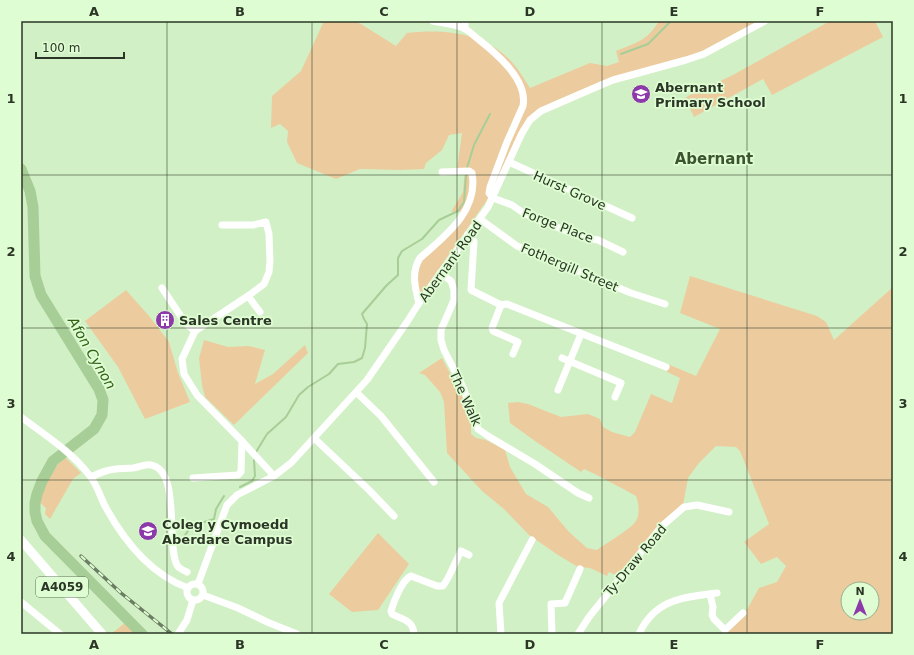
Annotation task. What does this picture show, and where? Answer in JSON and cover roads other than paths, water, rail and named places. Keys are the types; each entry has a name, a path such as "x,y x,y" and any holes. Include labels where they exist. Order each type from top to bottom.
{"main road":[{"name":"A4059","path":"21,540 102,634"}],"street":[{"path":"433,21 451,24 465,29 493,51 507,65 522,92 524,101 523,106 507,142 490,187 489,193 493,198"},
{"path":"465,21 465,29"},
{"name":"Abernant Road","path":"198,584 227,505 237,495 274,476 291,463 367,380 440,273 480,219 493,198 522,132 530,120 542,111 613,80 704,54 765,21"},
{"name":"Hurst Grove","path":"509,162 632,218"},
{"path":"419,303 414,272 416,265 420,258 459,222 471,198 472,173 469,171 442,172"},
{"name":"Forge Place","path":"493,198 512,205 532,217 581,237 598,240 623,252"},
{"name":"Fothergill Street","path":"480,219 517,246 631,293 665,304"},
{"path":"222,225 253,225 266,222 269,234 269,272 264,284 195,331 182,359 184,374 197,395 242,440 274,476"},
{"path":"468,234 474,241 471,290 501,305 508,304 666,367"},
{"name":"The Walk","path":"440,273 451,281 454,290 454,300 442,330 441,340 444,350 463,387 478,429 535,464 578,493 589,498"},
{"path":"162,288 186,324 195,331"},
{"path":"248,296 260,312"},
{"path":"501,305 492,328 493,331 518,342 513,354"},
{"path":"558,390 581,334"},
{"path":"562,358 621,383 615,397"},
{"path":"356,393 381,416 434,482"},
{"path":"21,417 57,444 91,477 116,525 127,541 142,558 157,571 177,584 188,588"},
{"path":"314,438 394,516"},
{"path":"193,478 238,475 241,472 242,440"},
{"path":"91,477 105,471 145,465 153,465 158,468 165,477 170,495 174,556 178,567 187,572"},
{"name":"Ty-Draw Road","path":"578,634 589,616 658,530 684,507 697,506 729,512"},
{"path":"501,634 499,603 532,540"},
{"path":"414,634 414,627 410,622 392,614 391,611 404,583 411,576 437,586 443,586 448,578 458,549 469,555"},
{"path":"552,634 551,604 565,603 580,569"},
{"path":"191,584 198,584 204,590 203,595 198,600 193,600 187,595 188,588 191,584"},
{"path":"640,634 642,627 651,616 665,604 680,599 714,593 712,615 723,632 742,613"},
{"path":"203,595 248,612 296,634"},
{"path":"178,634 187,620 193,600"},
{"path":"21,602 60,634"}],"waterway":[{"path":"621,54 648,44 671,21"},
{"path":"467,168 474,145 490,114"},
{"name":"Afon Cynon","path":"21,169 30,191 33,207 35,276 41,295 99,389 103,400 102,415 94,429 53,461 42,481 35,503 37,521 45,536 142,634"},
{"path":"256,452 267,434 286,417 299,395 308,387 329,374 338,364 354,362 362,358 365,348 367,324 362,314 386,286 398,275 398,258 402,251 422,239 439,220 458,211 464,202 466,175"},
{"path":"240,487 252,481 255,476 254,460"},
{"path":"180,543 191,526 214,519 216,509 224,496"}],"railway":[{"path":"81,556 121,593 172,634"}],"place":[{"name":"Abernant Primary School","path":"641,94"},
{"name":"Sales Centre","path":"165,320"},
{"name":"Coleg y Cymoedd Aberdare Campus","path":"148,531"}],"district":[{"name":"Abernant","path":"714,159"}]}
